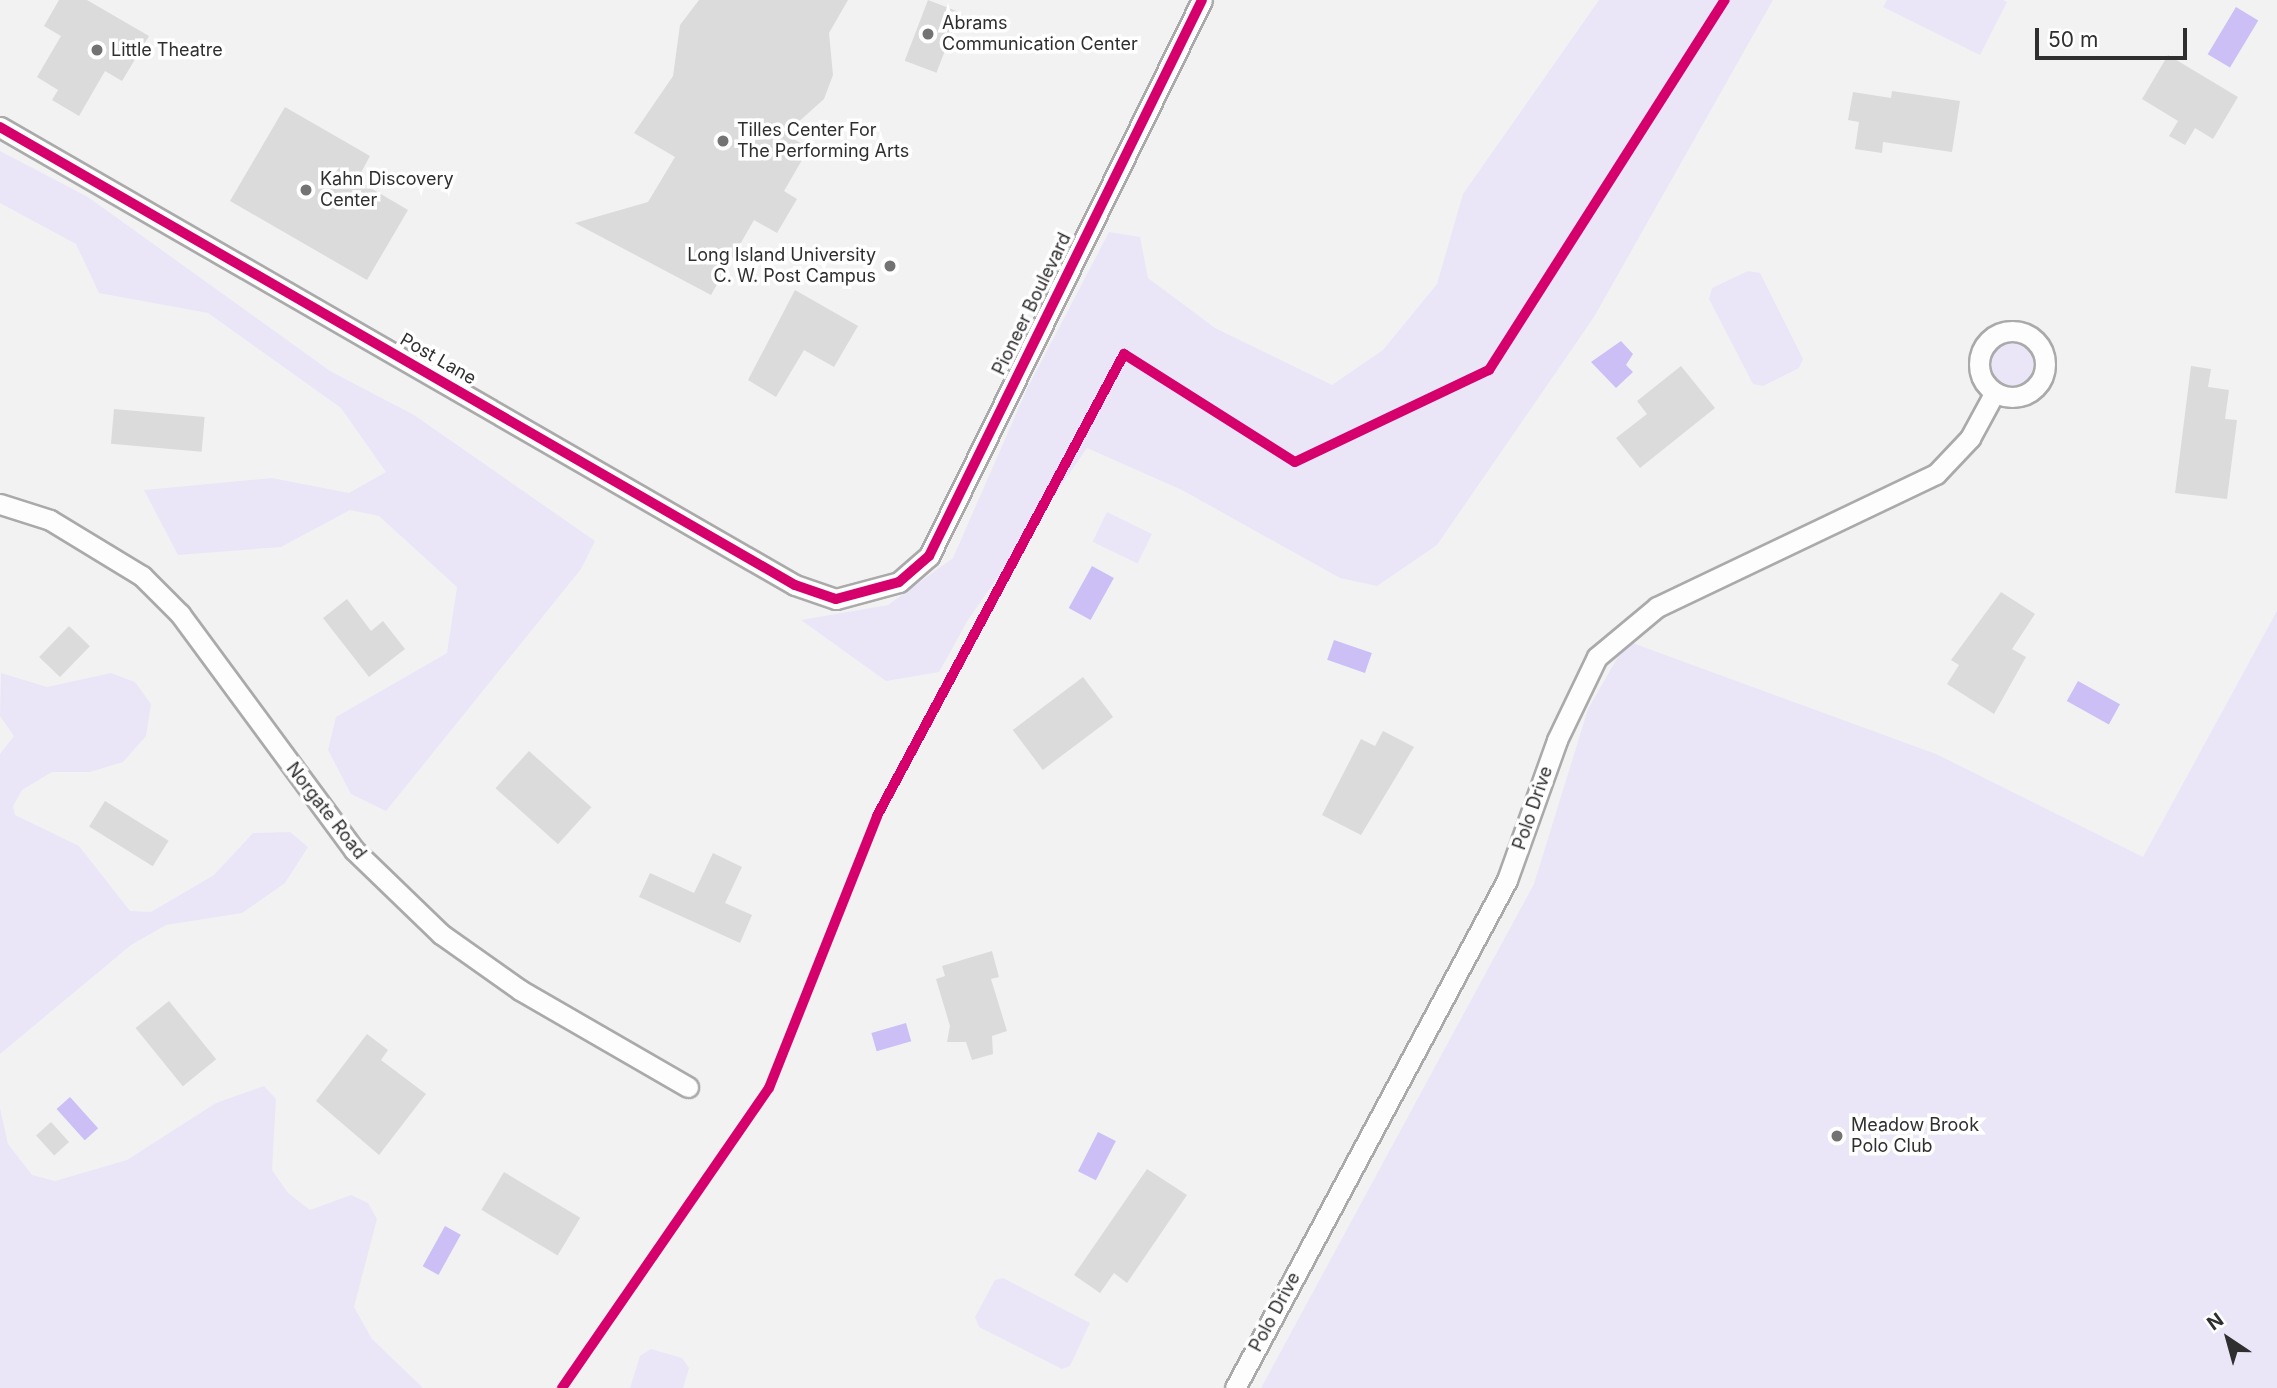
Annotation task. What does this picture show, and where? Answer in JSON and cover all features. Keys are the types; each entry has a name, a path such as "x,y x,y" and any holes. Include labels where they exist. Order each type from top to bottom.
{"street":[{"name":"Pioneer Boulevard","path":"866,595 900,582 929,556 1202,0"},
{"name":"Post Lane","path":"0,127 795,584 836,599 866,595"},
{"name":"Polo Drive","path":"1235,1388 1507,880 1557,740 1597,657 1657,607 1936,474 1970,438 1995,393"},
{"name":"Norgate Road","path":"0,504 50,520 142,576 180,614 354,850 410,908 520,990 688,1087"}],"shaded area":[{"path":"1599,0 1773,0 1594,317 1437,545 1377,586 1340,578 1182,490 1087,448 968,620 939,672 886,681 801,620 888,605 953,558 1027,389 1109,232 1140,237 1148,278 1215,328 1332,385 1383,350 1437,284 1463,194"},
{"path":"1887,0 2007,2 1980,55 1883,7"},
{"path":"2236,7 2258,20 2230,68 2208,54"},
{"path":"0,151 88,197 330,371 414,415 595,541 581,569 386,811 351,794 328,750 336,717 447,653 457,587 379,516 350,510 281,547 178,555 144,490 272,478 349,493 386,472 341,408 208,313 99,293 76,244 0,203"},
{"path":"1748,271 1760,273 1803,359 1799,368 1763,386 1753,384 1709,299 1712,288"},
{"path":"2011,335 2022,337 2035,348 2040,364 2038,375 2027,388 2011,393 2000,391 1987,380 1982,364 1984,353 1995,340"},
{"path":"1621,341 1633,354 1626,365 1633,372 1616,388 1591,362"},
{"path":"1107,512 1152,534 1137,564 1093,542"},
{"path":"1092,566 1114,578 1091,620 1069,608"},
{"name":"Meadow Brook Polo Club","path":"2277,611 2277,1388 1261,1388 1534,884 1588,709 1627,641 1936,754 2143,857"},
{"path":"1334,640 1372,653 1365,673 1327,660"},
{"path":"1,673 47,687 111,673 135,682 151,704 146,736 123,762 90,772 52,772 22,790 13,806 15,815 79,846 130,911 151,912 214,875 253,833 290,832 308,847 285,883 242,913 166,925 131,945 0,1054 0,754 14,736 0,716"},
{"path":"2078,681 2120,704 2109,724 2067,701"},
{"path":"906,1023 911,1041 877,1051 871,1033"},
{"path":"264,1086 276,1099 272,1170 288,1193 310,1210 351,1195 368,1203 377,1219 354,1307 372,1339 423,1388 0,1388 0,1108 8,1144 32,1175 55,1181 127,1160 216,1103"},
{"path":"70,1097 98,1128 85,1140 57,1109"},
{"path":"1098,1132 1116,1141 1096,1180 1078,1171"},
{"path":"445,1226 461,1235 438,1275 423,1266"},
{"path":"1003,1278 1090,1323 1070,1366 1062,1369 979,1327 975,1317 995,1280"},
{"path":"651,1349 682,1358 689,1368 683,1388 630,1388 640,1356"}],"building":[{"name":"Little Theatre","path":"59,0 87,0 149,36 122,81 105,71 79,116 52,100 58,90 37,77 61,36 44,26"},
{"name":"Tilles Center For The Performing Arts","path":"699,0 848,0 829,33 833,75 824,99 785,134 809,148 784,191 797,199 777,233 754,220 711,295 575,223 648,202 675,157 634,133 673,76 680,25"},
{"name":"Abrams Communication Center","path":"928,0 960,12 936,73 905,61"},
{"path":"2168,55 2238,97 2213,139 2195,128 2185,145 2169,136 2178,121 2142,99"},
{"path":"1892,91 1960,101 1952,152 1883,142 1882,153 1855,149 1859,122 1848,120 1853,92 1891,98"},
{"name":"Kahn Discovery Center","path":"285,107 370,156 357,180 408,210 367,280 230,201"},
{"path":"795,290 858,326 834,367 804,350 776,397 748,380"},
{"path":"1681,366 1715,408 1640,468 1616,438 1647,414 1637,401"},
{"path":"2191,366 2211,369 2208,387 2229,390 2225,419 2237,420 2227,499 2175,493"},
{"path":"114,409 205,417 202,452 111,444"},
{"path":"2001,592 2035,614 2012,649 2026,657 1994,714 1947,684 1959,665 1951,660"},
{"path":"347,599 371,631 383,621 405,649 369,677 323,618"},
{"path":"69,626 90,646 60,677 39,657"},
{"path":"1083,677 1113,717 1043,770 1013,730"},
{"path":"1383,731 1414,747 1361,835 1322,815 1361,739 1375,746"},
{"path":"529,751 591,807 558,844 496,788"},
{"path":"105,801 169,841 153,866 89,826"},
{"path":"713,853 742,867 725,903 752,915 740,943 639,897 650,873 694,893"},
{"path":"992,951 999,977 991,979 1007,1031 992,1036 993,1054 972,1060 966,1042 947,1042 950,1026 936,979 945,976 942,966"},
{"path":"169,1001 216,1059 183,1086 136,1028"},
{"path":"367,1034 388,1050 381,1060 426,1094 379,1155 316,1101"},
{"path":"51,1122 69,1142 54,1155 36,1135"},
{"path":"1147,1169 1187,1195 1127,1283 1114,1273 1100,1293 1074,1275"},
{"path":"504,1172 580,1218 558,1256 481,1210"}],"cycle path":[{"path":"0,127 795,585 836,599 899,582 929,556 1202,0"},
{"path":"562,1388 769,1088 877,816 1124,354 1295,462 1489,370 1725,0"}],"place":[{"name":"Abrams Communication Center","path":"928,34"},
{"name":"Little Theatre","path":"97,50"},
{"name":"Tilles Center For The Performing Arts","path":"723,141"},
{"name":"Kahn Discovery Center","path":"306,190"},
{"name":"Long Island University C. W. Post Campus","path":"890,266"},
{"name":"Meadow Brook Polo Club","path":"1837,1136"}]}
